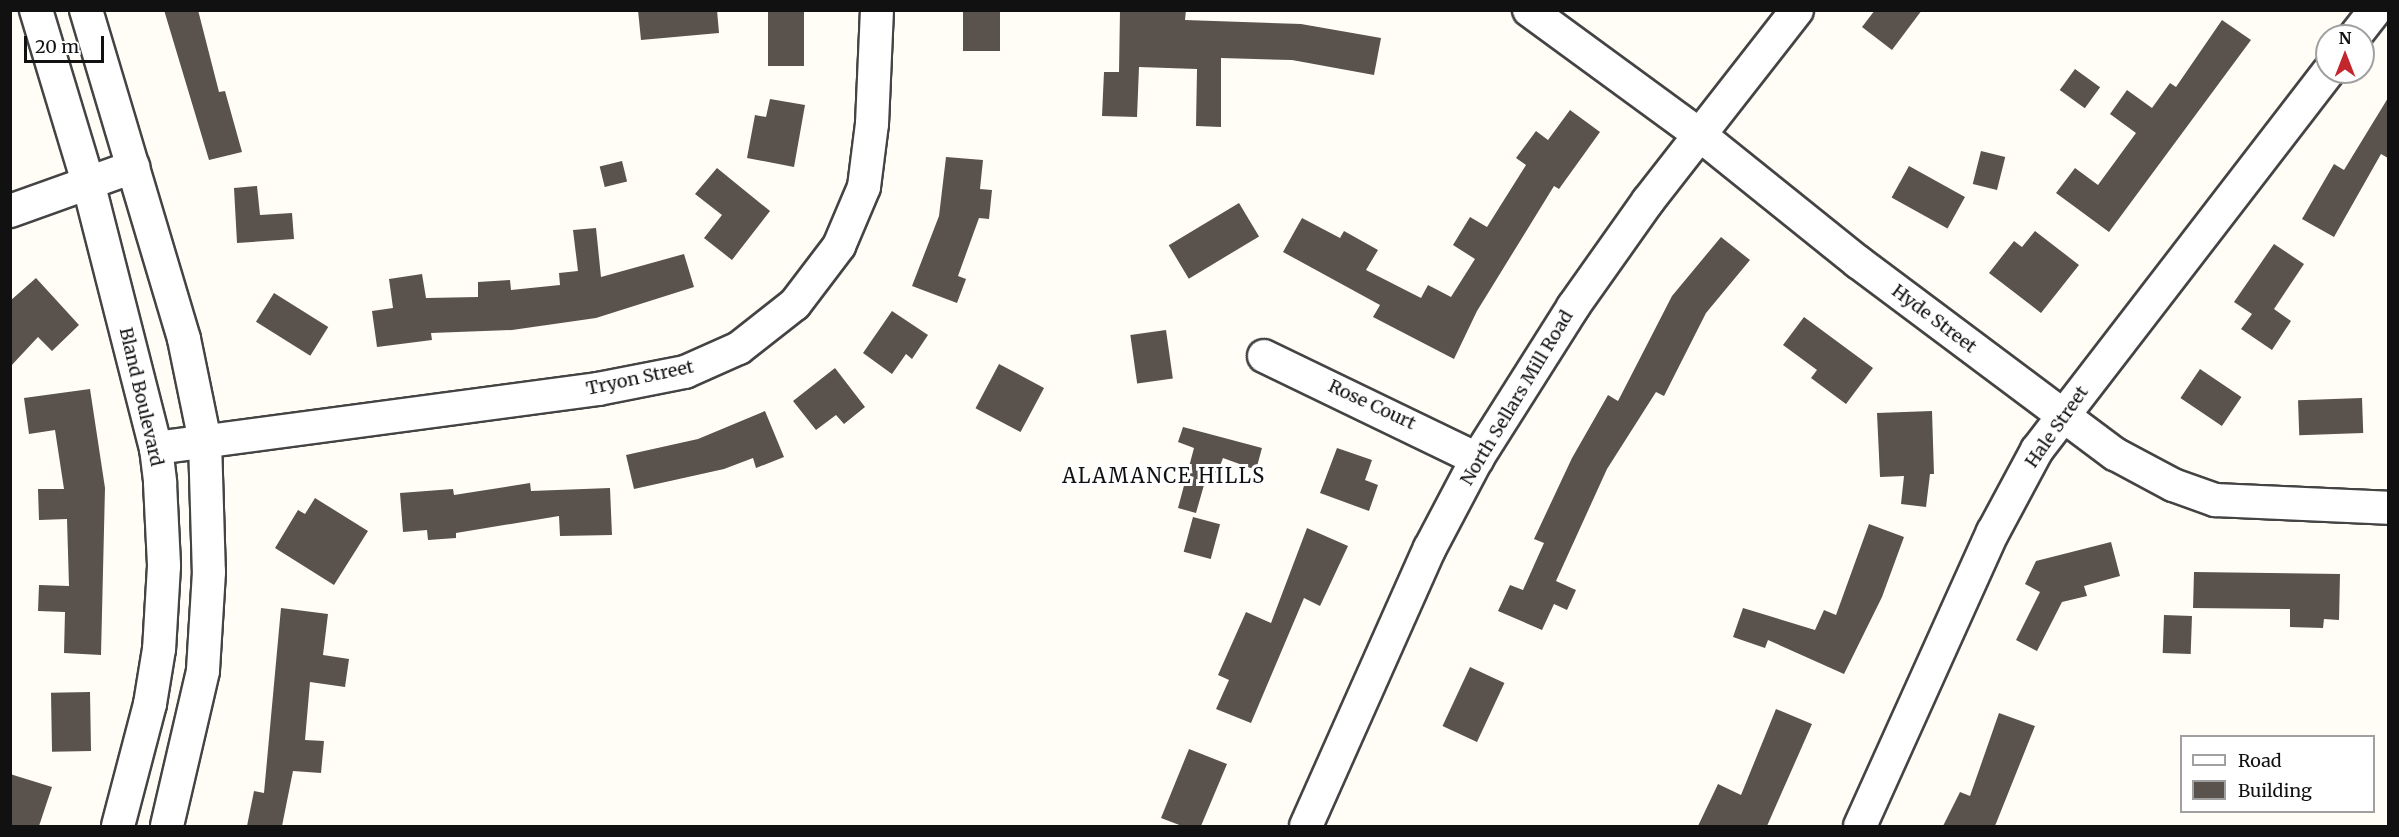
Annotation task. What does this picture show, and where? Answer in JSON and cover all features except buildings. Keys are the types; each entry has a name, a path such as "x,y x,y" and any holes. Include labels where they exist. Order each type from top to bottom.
{"street":[{"name":"Bland Boulevard","path":"36,10 88,182 156,448 164,566 159,649 150,704 118,826"},
{"path":"86,10 184,339 205,441 209,572 203,671 167,826"},
{"name":"Tryon Street","path":"156,448 598,389 685,372 739,348 795,304 839,246 864,187 872,124 877,10"},
{"name":"Hyde Street","path":"1529,10 1700,135 2064,418 2125,459 2173,485 2216,500 2388,508"},
{"name":"North Sellars Mill Road","path":"1305,826 1430,548 1477,459 1573,307 1700,135 1797,10"},
{"path":"2364,24 2375,10"},
{"name":"Hale Street","path":"1860,826 1993,532 2037,450 2064,418 2319,84"},
{"path":"10,211 133,167"},
{"name":"Rose Court","path":"1264,356 1477,459"}],"district":[{"name":"ALAMANCE HILLS","path":"1164,475"}]}
